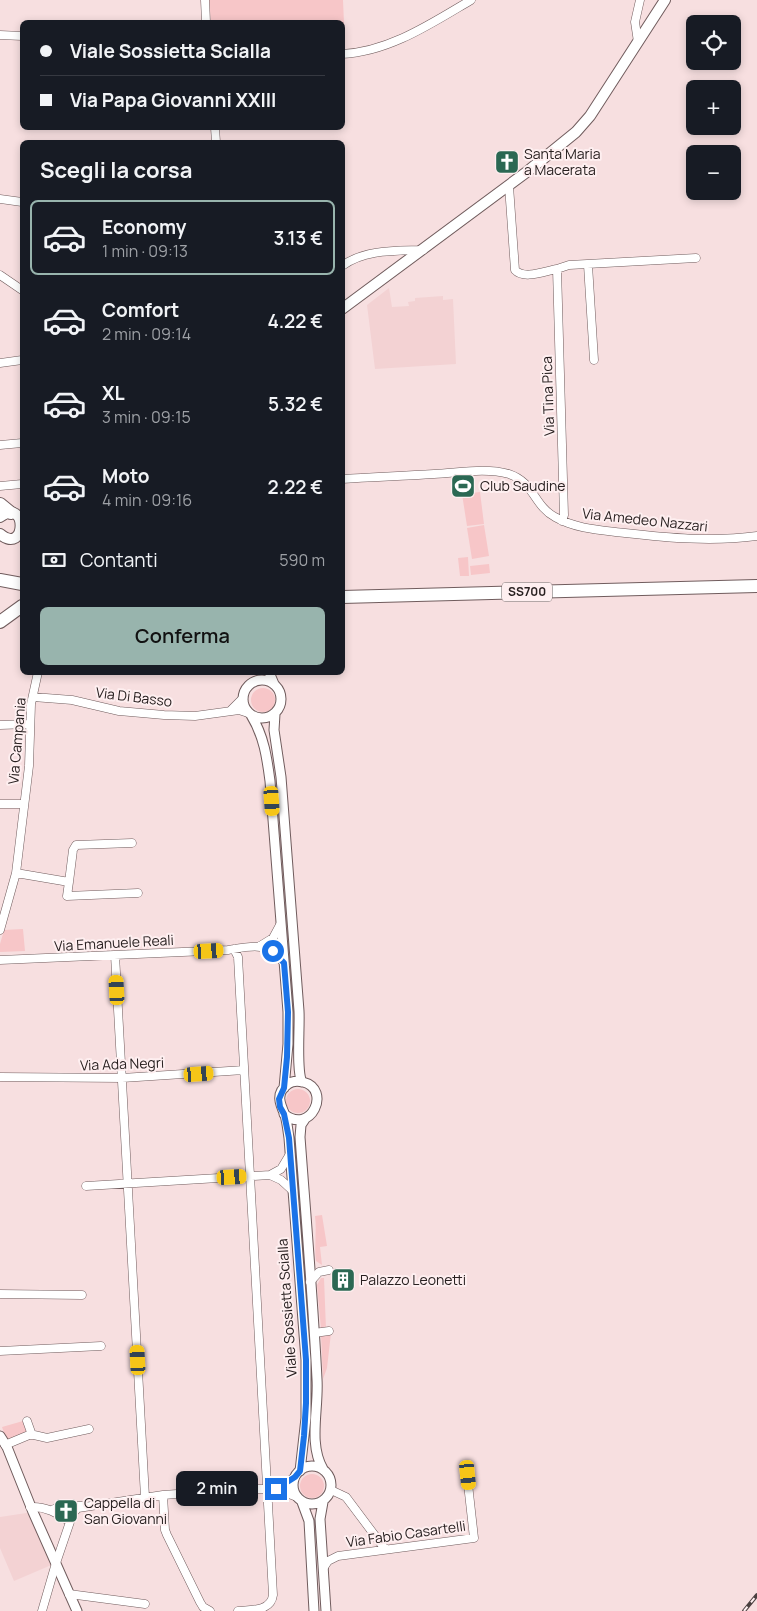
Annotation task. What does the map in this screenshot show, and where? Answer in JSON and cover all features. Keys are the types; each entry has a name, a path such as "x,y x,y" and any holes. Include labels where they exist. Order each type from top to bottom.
{"highway":[{"path":"0,504 13,516"},
{"path":"0,580 20,584"},
{"name":"SS700","path":"345,597 757,586"},
{"path":"0,622 20,607"}],"main road":[{"path":"345,307 509,186 576,132 590,116 665,0"},
{"path":"2,538 14,538 20,533"}],"street":[{"path":"205,0 206,20"},
{"path":"345,54 378,48 402,38 442,18 471,0"},
{"path":"638,44 635,22 640,0"},
{"path":"0,35 20,36"},
{"path":"509,186 515,270 519,274 528,275 570,265 696,258"},
{"path":"0,199 20,202"},
{"path":"345,264 359,257 385,251 423,250"},
{"path":"588,265 594,360"},
{"name":"Via Tina Pica","path":"557,269 564,515 562,522"},
{"path":"0,275 20,289"},
{"path":"0,363 20,360"},
{"path":"0,445 20,444"},
{"name":"Via Amedeo Nazzari","path":"345,479 483,471 507,474 521,478 551,516 562,522 592,529 688,539 730,539 757,536"},
{"path":"0,486 20,484"},
{"name":"Via Campania","path":"0,930 16,873 28,766 29,724 37,675"},
{"path":"251,684 252,675"},
{"path":"270,675 281,697 281,705 275,714 274,730 281,777 299,1011 298,1069 302,1082 294,1082 284,1088"},
{"path":"231,710 243,698 251,684 262,680 274,684"},
{"name":"Via Di Basso","path":"33,697 72,700 118,711 164,715 194,716 231,710 250,714"},
{"name":"Viale Sossietta Scialla","path":"243,698 244,706 260,732 268,766 284,963 288,1032 284,1088 279,1099 280,1107 284,1114 290,1154 307,1381 304,1436 293,1485 309,1521 314,1611"},
{"path":"250,714 258,718 265,718 275,714"},
{"path":"0,724 29,724"},
{"path":"0,804 24,804"},
{"path":"132,843 76,845 73,850 67,896 138,893"},
{"path":"16,873 69,882"},
{"path":"258,946 273,938 280,925"},
{"path":"258,946 273,951 284,963"},
{"name":"Via Emanuele Reali","path":"0,960 234,949 258,946"},
{"path":"234,949 238,957 273,1601 265,1608 238,1611"},
{"path":"115,955 145,1498"},
{"name":"Via Ada Negri","path":"0,1078 122,1078 244,1070"},
{"name":"Viale Sossietta Scialla","path":"302,1082 313,1088 317,1098 315,1109 311,1115 304,1119 301,1125 300,1137 317,1382 315,1444 319,1460 330,1478 331,1490"},
{"path":"284,1114 294,1119 304,1119"},
{"path":"86,1186 270,1175 281,1169 290,1154"},
{"path":"270,1175 281,1180 293,1191"},
{"path":"309,1261 315,1268 326,1270 316,1274 310,1282"},
{"path":"0,1294 82,1295"},
{"path":"314,1332 328,1331"},
{"path":"0,1351 101,1346"},
{"path":"27,1421 32,1435"},
{"path":"5,1445 32,1435 47,1438 89,1429"},
{"path":"0,1436 77,1611"},
{"path":"276,1489 311,1466 323,1469"},
{"name":"Via Fabio Casartelli","path":"324,1566 328,1561 338,1556 474,1538 468,1475"},
{"path":"42,1611 73,1513 78,1508 162,1495 247,1489 276,1489 312,1505 323,1502"},
{"path":"326,1611 320,1514 323,1502 331,1490 346,1497 385,1549"},
{"path":"162,1495 167,1535 200,1602 203,1607 210,1611"},
{"path":"52,1510 63,1505 88,1506"},
{"path":"30,1506 39,1506 52,1510 70,1522"},
{"name":"Via Fabio Casartelli","path":"322,1548 338,1556"},
{"path":"69,1594 145,1604"}],"shaded area":[{"path":"209,0 343,0 344,20 211,20"},
{"path":"389,288 392,307 409,306 408,302 415,301 415,298 443,296 443,300 453,299 456,364 375,369 367,305"},
{"path":"480,492 484,524 467,526 462,494"},
{"path":"484,525 489,556 472,559 467,528"},
{"path":"468,557 469,576 460,576 458,558"},
{"path":"489,564 490,573 471,575 470,566"},
{"path":"263,688 272,691 275,700 272,709 263,712 254,709 251,700 254,691"},
{"path":"23,929 25,951 0,952 4,930"},
{"path":"298,1089 307,1092 310,1101 307,1110 298,1113 289,1110 286,1101 289,1092"},
{"path":"322,1215 327,1246 320,1247 322,1265 316,1261 315,1216"},
{"path":"321,1278 324,1278 326,1329 321,1329 317,1285"},
{"path":"331,1333 327,1368 323,1379 321,1335"},
{"path":"23,1421 27,1433 6,1438 2,1427"},
{"path":"312,1474 321,1477 324,1486 321,1495 312,1498 303,1495 300,1486 303,1477"},
{"path":"33,1512 56,1563 14,1581 0,1548 0,1517"}],"railway":[{"path":"744,1611 757,1595"}],"place":[{"name":"Santa Maria a Macerata","path":"507,162"},
{"name":"Club Saudine","path":"463,486"},
{"name":"Palazzo Leonetti","path":"343,1280"},
{"name":"Cappella di San Giovanni","path":"66,1511"}],"route":[{"path":"273,951 284,963 288,1012 284,1088 281,1091 279,1103 284,1114 289,1138 307,1381 300,1471 295,1477 276,1489"}]}
